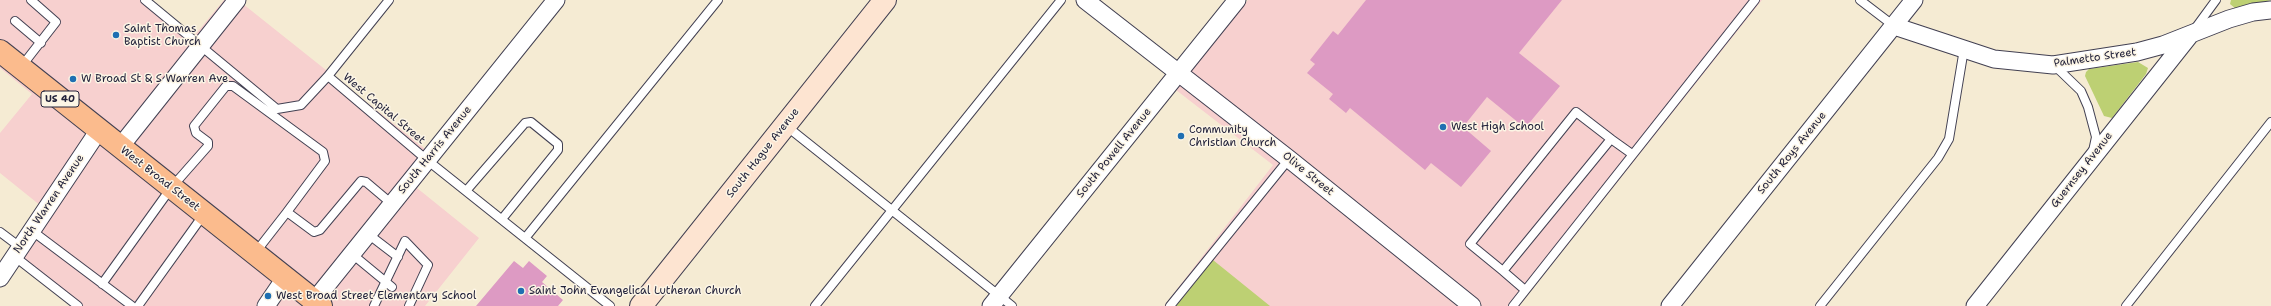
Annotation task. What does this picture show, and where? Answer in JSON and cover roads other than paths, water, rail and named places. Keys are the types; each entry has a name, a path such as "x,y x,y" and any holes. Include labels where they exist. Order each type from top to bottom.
{"main road":[{"name":"South Hague Avenue","path":"641,306 885,0"},
{"name":"West Broad Street","path":"0,51 254,254 318,303"}],"street":[{"path":"120,147 237,0"},
{"name":"South Harris Avenue","path":"318,303 352,254 556,0"},
{"name":"Olive Street","path":"1085,0 1289,159 1472,306"},
{"name":"South Powell Avenue","path":"995,301 1237,0"},
{"name":"South Roys Avenue","path":"1670,306 1914,0"},
{"name":"Palmetto Street","path":"1894,26 1994,59 2054,65 2137,52 2190,35 2228,19 2253,12 2271,10"},
{"name":"Guernsey Avenue","path":"1975,306 2190,35"},
{"name":"North Warren Avenue","path":"0,278 99,130"},
{"path":"266,306 285,278"}],"lane":[{"path":"21,68 56,22 30,0"},
{"name":"West Capital Street","path":"145,0 277,109 301,105 328,76 427,160 610,306"},
{"path":"328,76 389,0"},
{"path":"526,238 718,0"},
{"path":"815,306 1061,0"},
{"path":"1513,306 1755,0"},
{"path":"1860,0 1894,26"},
{"path":"2190,35 2216,0"},
{"path":"15,21 41,43"},
{"path":"1820,306 1938,158 1949,139 1964,49"},
{"path":"2054,65 2081,91 2088,107 2096,138 2092,157"},
{"path":"102,284 171,188 208,146 208,142 196,133 194,126 226,86 233,86 323,152 325,161 254,254"},
{"path":"1526,290 1470,244 1576,112 1632,154"},
{"path":"466,191 525,123 531,122 558,144 558,150 502,219"},
{"path":"2126,306 2271,122"},
{"path":"784,125 892,210 995,301 1012,306"},
{"path":"1503,271 1611,139"},
{"path":"1170,306 1289,159"},
{"path":"287,212 314,232 320,230 361,181 366,182 392,204"},
{"path":"138,306 205,214"},
{"path":"31,230 132,306"},
{"path":"0,232 17,252 78,306"},
{"path":"368,234 397,263"},
{"path":"377,305 389,284 405,241 428,265 417,283 409,303"},
{"path":"352,254 389,284"}],"place":[{"name":"Saint Thomas Baptist Church","path":"116,35"},
{"name":"W Broad St & S Warren Ave","path":"73,79"},
{"name":"West High School","path":"1443,127"},
{"name":"Community Christian Church","path":"1181,136"},
{"name":"Saint John Evangelical Lutheran Church","path":"521,291"},
{"name":"West Broad Street Elementary School","path":"268,296"}]}
